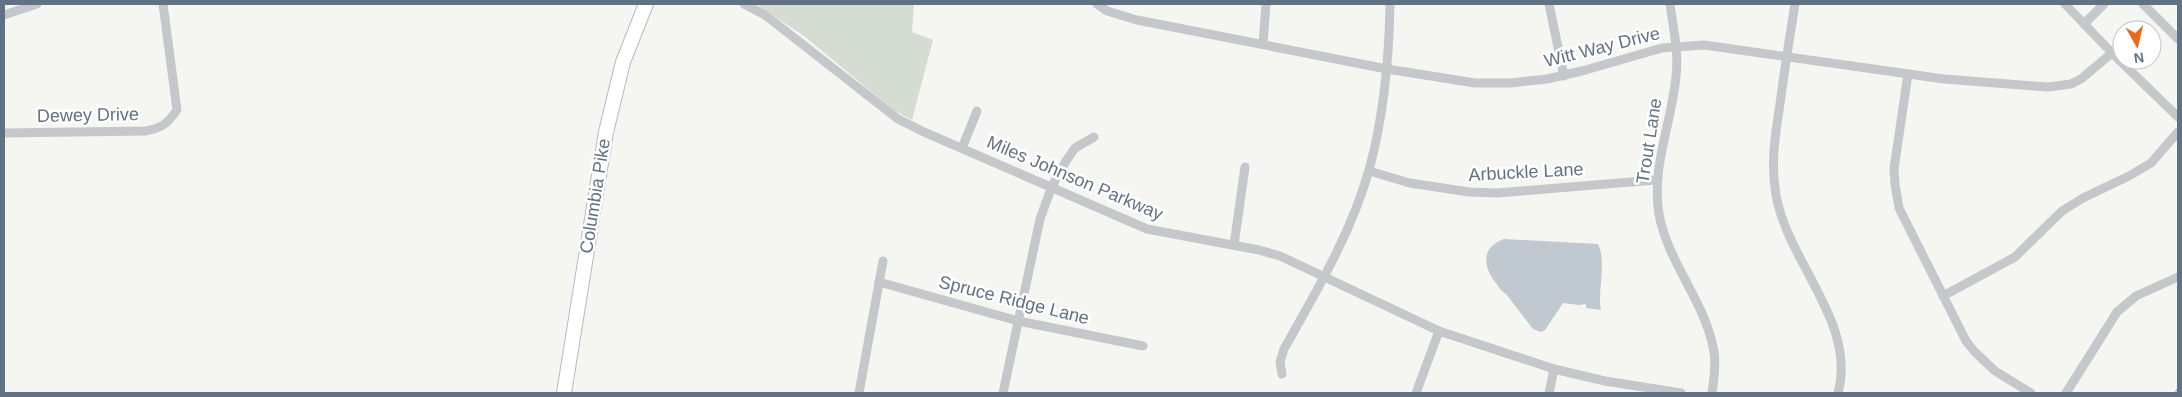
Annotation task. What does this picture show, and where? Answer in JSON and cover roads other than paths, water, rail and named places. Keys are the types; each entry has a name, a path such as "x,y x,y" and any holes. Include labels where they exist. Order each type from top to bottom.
{"main road":[{"name":"Columbia Pike","path":"564,393 606,132 623,62 646,4"}],"street":[{"path":"4,15 37,4"},
{"name":"Dewey Drive","path":"4,132 145,131 158,129 170,121 177,110 163,4"},
{"name":"Miles Johnson Parkway","path":"744,4 764,15 898,119 1147,229 1275,254 1439,331 1554,369 1605,381 1681,393"},
{"name":"Witt Way Drive","path":"1097,4 1107,10 1137,20 1387,69 1475,83 1511,83 1564,76 1675,46 1717,46 1944,79 2048,87 2071,84 2081,79 2112,53"},
{"path":"1263,44 1266,4"},
{"path":"1282,374 1280,362 1284,349 1324,276 1350,222 1369,171 1381,115 1387,69 1390,4"},
{"path":"1548,4 1564,76"},
{"name":"Trout Lane","path":"1670,4 1675,46 1676,84 1656,180 1659,214 1665,239 1711,336 1715,360 1712,393"},
{"path":"1795,4 1774,145 1775,194 1787,234 1832,322 1839,340 1842,362 1838,393"},
{"path":"2065,4 2112,53"},
{"path":"2084,24 2104,4"},
{"path":"2143,4 2178,38"},
{"path":"2130,70 2178,117"},
{"path":"1908,74 1897,148 1894,184 1900,208 1960,330 1974,351 1996,371 2031,393"},
{"path":"962,148 978,111"},
{"path":"1943,296 2010,261 2062,211 2083,198 2146,167 2163,151 2178,132"},
{"path":"1003,393 1035,236 1052,186 1075,148 1094,137"},
{"path":"1234,245 1245,167"},
{"name":"Arbuckle Lane","path":"1369,171 1443,190 1488,193 1656,180"},
{"path":"859,393 883,261"},
{"path":"2066,393 2117,312 2136,296 2178,277"},
{"name":"Spruce Ridge Lane","path":"879,282 1018,321 1143,346"},
{"path":"1416,393 1439,331"},
{"path":"1549,393 1554,369"}]}
